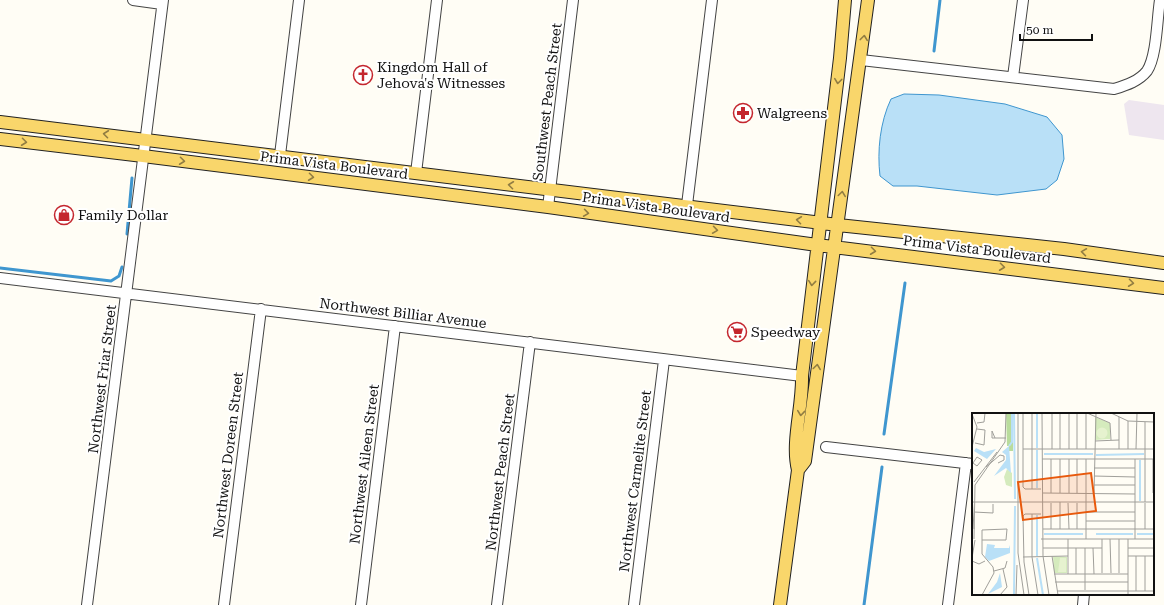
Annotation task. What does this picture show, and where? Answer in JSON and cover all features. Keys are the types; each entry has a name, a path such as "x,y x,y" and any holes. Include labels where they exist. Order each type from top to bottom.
{"main road":[{"path":"780,605 798,470 796,458 803,394 802,376 840,58 845,0"},
{"path":"798,470 805,461 868,0"},
{"name":"Prima Vista Boulevard","path":"0,122 550,190 687,205 838,225 1064,249 1164,263"},
{"name":"Prima Vista Boulevard","path":"0,139 548,207 817,244 1164,288"}],"street":[{"path":"133,0 162,2"},
{"path":"280,156 299,0"},
{"path":"416,173 437,0"},
{"name":"Southwest Peach Street","path":"548,207 573,0"},
{"path":"687,205 712,0"},
{"path":"1013,77 1023,0"},
{"path":"860,60 1114,89 1129,84 1139,78 1147,70 1153,55 1160,0"},
{"name":"Northwest Friar Street","path":"87,605 162,2"},
{"name":"Northwest Billiar Avenue","path":"0,278 127,292 802,376"},
{"name":"Northwest Doreen Street","path":"224,605 261,309"},
{"name":"Northwest Aileen Street","path":"361,605 395,326"},
{"name":"Northwest Peach Street","path":"497,605 530,342"},
{"name":"Northwest Carmelite Street","path":"634,605 664,360"},
{"path":"826,447 969,464 948,605"},
{"path":"1083,605 1084,595"}],"shaded area":[{"path":"1129,100 1164,105 1164,140 1129,135 1124,104"}],"water":[{"path":"904,94 939,95 1005,104 1047,117 1062,135 1064,159 1057,180 1046,189 997,195 917,186 893,186 880,176 880,137 884,117 891,99"}],"waterway":[{"path":"934,51 940,0"},
{"path":"127,234 132,178"},
{"path":"0,268 111,281 119,276 122,267"},
{"path":"884,434 905,283"},
{"path":"864,605 882,467"}],"place":[{"name":"Kingdom Hall of Jehova's Witnesses","path":"363,75"},
{"name":"Walgreens","path":"743,113"},
{"name":"Family Dollar","path":"64,215"},
{"name":"Speedway","path":"737,332"}]}
